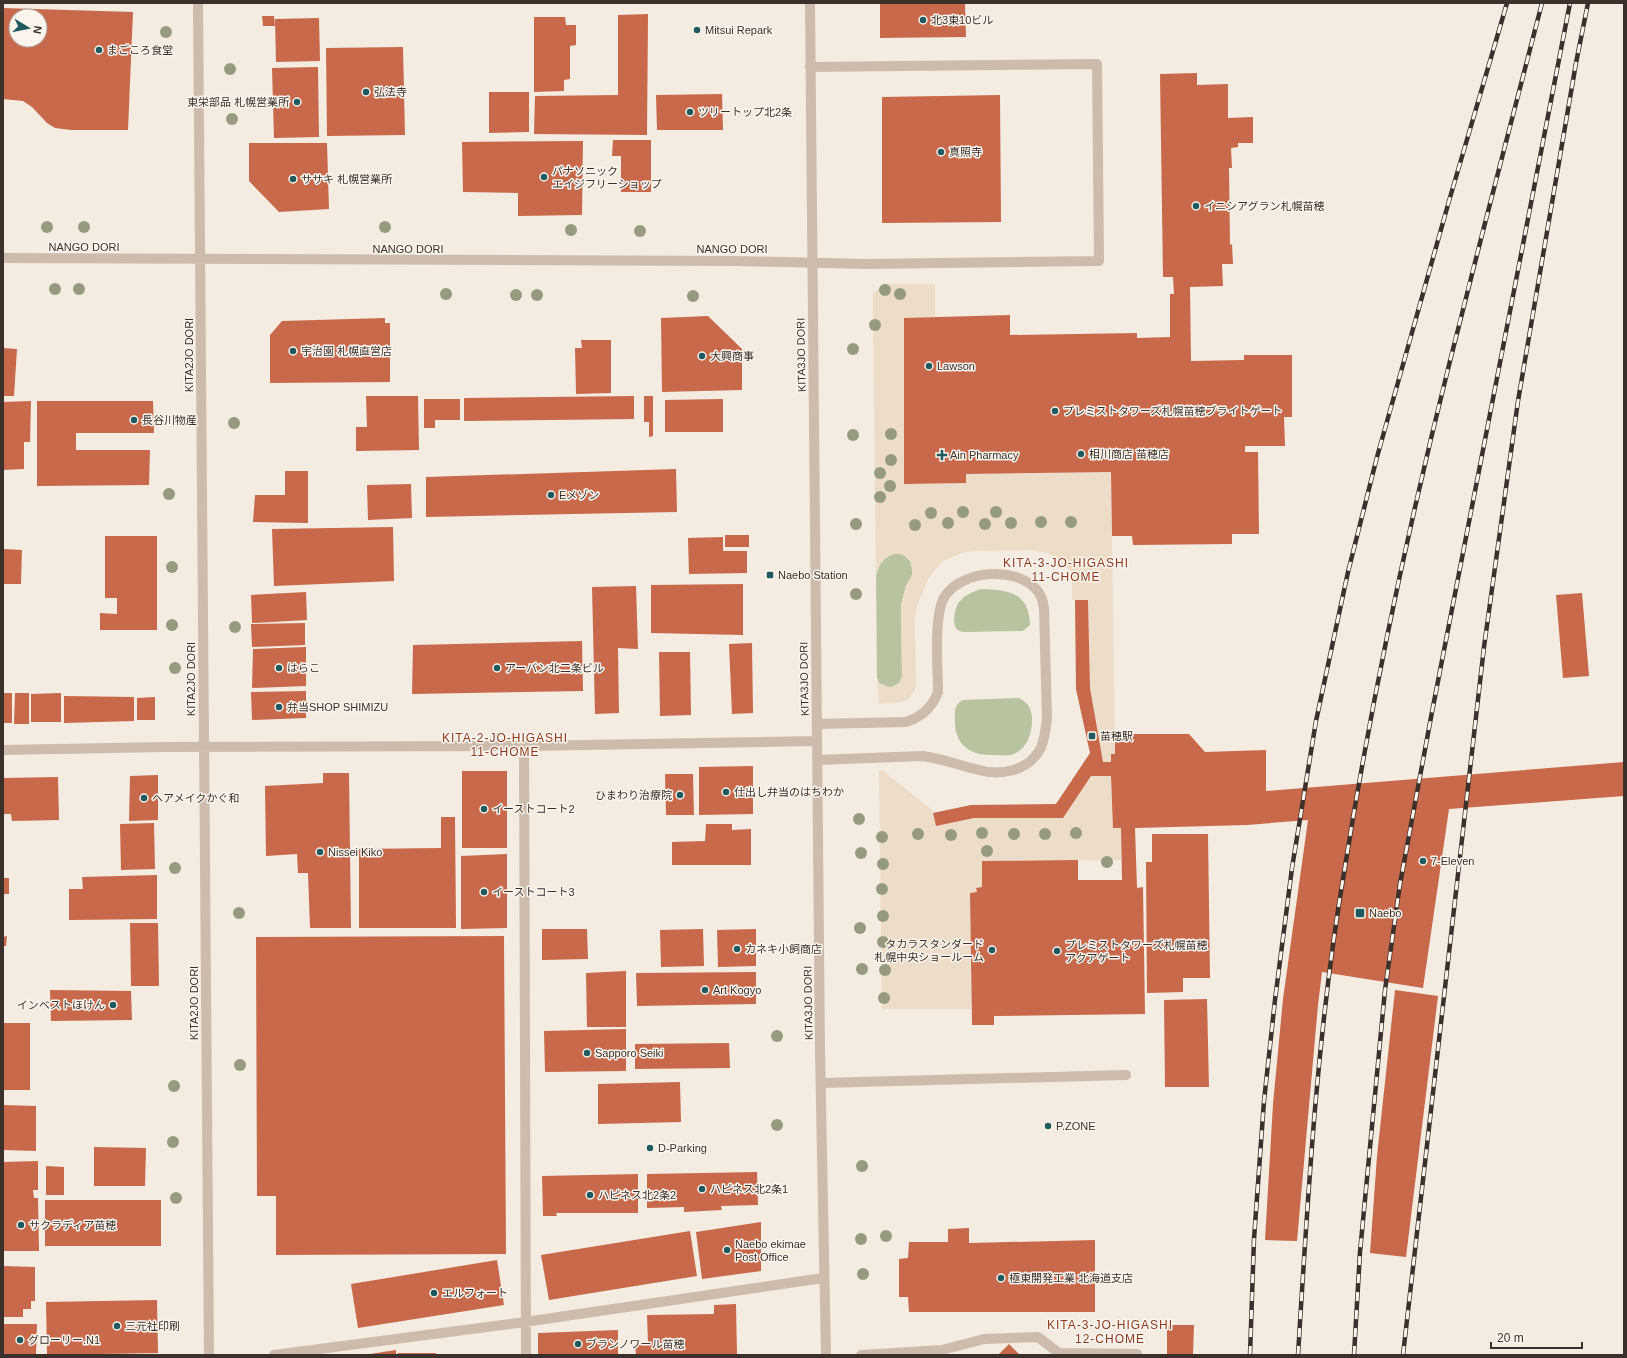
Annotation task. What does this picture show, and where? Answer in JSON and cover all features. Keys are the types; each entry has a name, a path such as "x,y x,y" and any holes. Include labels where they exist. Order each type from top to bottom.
{"street":[{"name":"KITA2JO DORI","path":"198,3 209,1355"},
{"name":"KITA3JO DORI","path":"810,3 823,1278 826,1355"},
{"name":"NANGO DORI","path":"3,258 812,262 866,264 1099,261 1097,64 810,68"},
{"path":"817,724 906,722 925,713 934,703 938,692 938,622 940,610 945,596 954,586 966,579 978,575 998,574 1015,577 1027,582 1036,589 1042,597 1044,608 1047,719 1040,751 1029,762 1016,769 1002,772 980,771 932,757 922,756 818,760"},
{"path":"3,750 204,747 524,746 817,741"},
{"path":"524,746 526,1355"},
{"path":"821,1083 1126,1075"},
{"path":"274,1355 525,1322 823,1278"},
{"path":"861,1355 942,1350 984,1339 1038,1337 1059,1353 1137,1354"}],"green space":[{"path":"899,553 910,561 912,575 906,586 901,605 902,676 897,685 888,687 879,683 877,678 876,575 879,566 887,557"},
{"path":"980,589 999,590 1015,595 1021,599 1026,605 1030,625 1023,631 961,632 958,630 955,625 954,618 958,603 967,595"},
{"path":"1019,698 1029,707 1032,720 1030,736 1028,741 1021,749 1016,753 1009,755 988,755 974,752 963,745 956,732 955,724 955,710 960,702 963,700"}],"shaded area":[{"path":"884,284 935,284 935,317 904,318 905,484 966,483 966,474 1111,472 1115,754 1111,754 1111,762 1103,762 1090,688 1088,600 1072,600 1072,576 1070,571 1061,560 1048,553 1031,550 971,551 943,561 929,577 917,606 915,618 916,686 914,692 907,700 879,704 877,678 879,683 883,686 892,687 900,682 902,676 901,605 906,586 912,575 910,561 905,556 892,554 881,562 876,575 873,294"},
{"path":"879,770 882,770 932,810 936,826 974,818 1063,818 1091,776 1111,776 1113,828 1121,828 1121,860 982,861 982,887 976,888 977,892 970,893 971,1009 882,1009"}],"building":[{"name":"北3東10ビル","path":"880,3 965,3 966,37 880,38"},
{"path":"3,8 8,8 8,48 48,48 48,9 133,12 128,130 71,130 55,128 47,123 32,107 23,101 3,99"},
{"path":"648,14 647,135 534,134 535,96 618,95 618,15"},
{"path":"262,16 274,16 275,26 263,26"},
{"path":"534,17 565,17 566,25 576,25 576,45 570,46 570,79 564,80 564,91 534,92"},
{"path":"319,18 320,61 276,62 275,19"},
{"path":"403,47 405,135 327,136 326,48"},
{"path":"318,67 319,137 274,138 272,68"},
{"path":"1197,73 1197,85 1228,84 1228,118 1253,117 1253,143 1238,143 1238,147 1231,148 1232,168 1229,168 1230,245 1232,244 1233,264 1222,264 1223,286 1190,287 1191,361 1244,360 1244,355 1292,355 1292,417 1284,417 1285,446 1245,446 1245,452 1258,452 1259,534 1232,534 1232,544 1133,545 1132,536 1112,536 1111,472 966,474 966,483 904,484 904,318 1010,315 1010,335 1137,333 1137,338 1170,337 1170,294 1174,294 1173,277 1163,277 1160,74"},
{"path":"489,92 529,92 529,132 489,133"},
{"name":"ツリートップ北2条","path":"722,94 723,130 657,130 656,95"},
{"path":"1000,95 1001,222 882,223 882,97"},
{"path":"613,140 651,140 651,192 621,192 621,156 612,156"},
{"path":"583,141 582,215 518,216 518,193 463,192 462,142"},
{"path":"249,143 327,143 329,209 279,212 249,181"},
{"path":"708,316 742,349 742,390 662,392 661,318"},
{"path":"385,318 385,323 390,323 390,382 270,383 270,335 282,321"},
{"path":"581,340 611,340 611,393 576,394 575,348 582,348"},
{"path":"3,348 17,349 14,396 3,396"},
{"path":"366,396 418,396 419,450 356,451 356,427 367,427"},
{"path":"634,396 634,419 464,421 464,398"},
{"path":"644,396 653,396 653,436 649,437 649,422 644,422"},
{"path":"424,399 460,399 460,420 435,420 435,428 424,428"},
{"path":"723,399 723,432 665,432 665,400"},
{"path":"31,401 30,442 24,442 24,469 3,470 3,402"},
{"path":"37,401 153,401 154,433 76,433 76,450 150,450 149,485 37,486"},
{"name":"Eメゾン","path":"676,469 677,512 426,517 426,477"},
{"path":"285,471 308,471 308,523 253,522 255,495 285,495"},
{"path":"411,484 412,518 368,520 367,485"},
{"path":"393,527 394,581 274,586 272,529"},
{"path":"725,535 749,535 749,547 725,547"},
{"path":"105,536 157,536 157,630 100,630 100,613 117,614 117,598 105,598"},
{"path":"723,537 723,551 747,551 747,573 689,574 688,538"},
{"path":"3,549 22,550 21,584 3,584"},
{"path":"743,584 743,635 651,633 651,585"},
{"path":"636,586 638,649 618,648 619,713 595,714 592,587"},
{"path":"306,592 307,620 252,623 251,595"},
{"path":"1582,593 1589,676 1563,678 1556,595"},
{"path":"1075,600 1088,600 1090,688 1103,762 1111,762 1111,754 1115,754 1115,734 1189,734 1205,752 1266,750 1266,791 1624,762 1624,796 1449,809 1423,988 1322,972 1297,1241 1265,1240 1273,1104 1283,999 1308,820 1247,825 1135,828 1137,888 1143,887 1145,1014 994,1016 994,1025 972,1025 970,893 977,892 976,888 982,887 982,861 1078,860 1078,880 1122,880 1121,828 1113,828 1111,776 1091,776 1063,818 974,818 936,826 933,813 971,805 1056,804 1090,753 1076,689"},
{"path":"305,623 305,645 252,647 251,624"},
{"name":"アーバン北二条ビル","path":"582,641 583,691 412,694 413,645"},
{"path":"752,643 753,713 732,714 729,644"},
{"path":"306,647 306,686 252,688 253,649"},
{"path":"659,652 690,652 691,715 660,716"},
{"path":"306,691 306,718 252,720 251,692"},
{"path":"3,693 12,693 12,723 3,723"},
{"path":"15,693 29,693 29,724 14,724"},
{"path":"61,693 61,722 31,722 31,694"},
{"path":"64,696 134,697 134,721 64,723"},
{"path":"155,697 155,720 137,720 137,698"},
{"path":"753,766 753,814 699,815 699,767"},
{"name":"イーストコート2","path":"462,771 507,771 507,848 462,848"},
{"path":"323,773 349,773 351,928 310,928 308,873 298,873 297,854 266,856 265,786 323,783"},
{"path":"665,774 693,774 694,815 666,815"},
{"path":"158,775 158,820 129,821 130,776"},
{"path":"58,777 59,820 12,821 11,814 3,814 3,778"},
{"path":"441,817 455,817 456,928 359,928 359,849 441,848"},
{"path":"154,823 155,869 121,870 120,824"},
{"path":"706,824 732,824 732,830 751,829 751,865 672,865 672,842 705,841"},
{"path":"1152,834 1208,834 1210,978 1183,978 1183,992 1147,993 1146,862 1152,862"},
{"name":"イーストコート3","path":"507,854 507,928 461,929 461,856"},
{"path":"157,875 157,919 69,920 69,889 83,889 82,877"},
{"path":"3,878 9,878 9,894 3,894"},
{"path":"130,923 158,923 159,986 131,986"},
{"path":"542,929 587,929 588,959 542,960"},
{"path":"703,929 704,966 661,967 660,930"},
{"path":"756,929 756,966 718,967 717,930"},
{"path":"7,936 6,946 3,946 3,937"},
{"path":"504,936 506,1254 276,1255 276,1196 257,1196 256,937"},
{"path":"626,971 626,1027 587,1027 586,973"},
{"path":"756,972 756,1004 637,1006 636,973"},
{"path":"50,990 131,991 132,1020 51,1021"},
{"path":"1395,990 1438,996 1406,1257 1370,1253 1377,1156"},
{"path":"1207,999 1209,1087 1165,1087 1164,1000"},
{"path":"3,1023 30,1023 30,1090 3,1090"},
{"path":"626,1029 626,1071 545,1072 544,1031"},
{"path":"729,1043 730,1068 635,1069 635,1044"},
{"path":"680,1082 681,1122 598,1124 598,1084"},
{"path":"3,1105 36,1106 36,1151 3,1150"},
{"path":"94,1147 146,1148 145,1186 94,1186"},
{"name":"サクラディア苗穂","path":"38,1161 38,1190 33,1190 34,1198 38,1198 39,1251 3,1251 3,1162"},
{"path":"46,1166 64,1167 64,1195 46,1195"},
{"name":"ハピネス北2条1","path":"757,1172 758,1205 721,1206 722,1210 684,1212 684,1207 647,1208 647,1174"},
{"name":"ハピネス北2条2","path":"638,1174 638,1213 556,1213 557,1216 543,1216 542,1176"},
{"path":"45,1200 161,1200 161,1246 45,1246"},
{"path":"761,1222 761,1271 702,1279 696,1232"},
{"path":"969,1228 969,1243 1095,1240 1095,1312 909,1312 908,1297 899,1297 899,1259 908,1258 909,1242 948,1242 948,1229"},
{"path":"690,1231 697,1276 549,1300 541,1255"},
{"path":"497,1260 504,1305 358,1328 351,1284"},
{"path":"3,1266 35,1267 35,1301 31,1301 31,1309 23,1309 23,1317 3,1317"},
{"path":"157,1300 158,1353 47,1355 46,1302"},
{"path":"736,1304 737,1355 636,1355 635,1345 648,1344 647,1315 714,1314 714,1305"},
{"name":"グローリー.N1","path":"3,1324 37,1324 36,1355 3,1355"},
{"path":"1167,1325 1194,1325 1193,1355 1167,1355"},
{"name":"ブランノワール苗穂","path":"618,1330 618,1355 538,1355 538,1333"},
{"path":"1009,1344 1020,1355 998,1355"},
{"path":"396,1350 396,1355 370,1355 370,1354"},
{"path":"398,1353 436,1353 436,1355 398,1355"}],"railway":[{"path":"1250,1355 1254,1239 1264,1101 1292,868 1316,721 1348,572 1377,457 1449,201 1507,3"},
{"path":"1298,1355 1320,1053 1335,933 1366,745 1404,554 1472,274 1542,3"},
{"path":"1354,1355 1360,1252 1385,990 1400,884 1570,3"},
{"path":"1403,1355 1484,647 1518,401 1576,63 1588,3"}],"place":[{"name":"北3東10ビル","path":"923,20"},
{"name":"Mitsui Repark","path":"697,30"},
{"name":"まごころ食堂","path":"99,50"},
{"name":"弘法寺","path":"366,92"},
{"name":"東栄部品 札幌営業所","path":"297,102"},
{"name":"ツリートップ北2条","path":"690,112"},
{"name":"真照寺","path":"941,152"},
{"name":"パナソニック エイジフリーショップ","path":"544,177"},
{"name":"ササキ 札幌営業所","path":"293,179"},
{"name":"イニシアグラン札幌苗穂","path":"1196,206"},
{"name":"宇治園 札幌直営店","path":"293,351"},
{"name":"大興商事","path":"702,356"},
{"name":"Lawson","path":"929,366"},
{"name":"プレミストタワーズ札幌苗穂ブライトゲート","path":"1055,411"},
{"name":"長谷川物産","path":"134,420"},
{"name":"相川商店 苗穂店","path":"1081,454"},
{"name":"Ain Pharmacy","path":"942,455"},
{"name":"Eメゾン","path":"551,495"},
{"name":"Naebo Station","path":"770,575"},
{"name":"はらこ","path":"279,668"},
{"name":"アーバン北二条ビル","path":"497,668"},
{"name":"弁当SHOP SHIMIZU","path":"279,707"},
{"name":"苗穂駅","path":"1092,736"},
{"name":"仕出し弁当のはちわか","path":"726,792"},
{"name":"ひまわり治療院","path":"680,795"},
{"name":"ヘアメイクかぐ和","path":"144,798"},
{"name":"イーストコート2","path":"484,809"},
{"name":"Nissei Kiko","path":"320,852"},
{"name":"7-Eleven","path":"1423,861"},
{"name":"イーストコート3","path":"484,892"},
{"name":"Naebo","path":"1360,913"},
{"name":"カネキ小飼商店","path":"737,949"},
{"name":"タカラスタンダード 札幌中央ショールーム","path":"992,950"},
{"name":"プレミストタワーズ札幌苗穂 アクアゲート","path":"1057,951"},
{"name":"Art Kogyo","path":"705,990"},
{"name":"インベストほけん","path":"113,1005"},
{"name":"Sapporo Seiki","path":"587,1053"},
{"name":"P.ZONE","path":"1048,1126"},
{"name":"D-Parking","path":"650,1148"},
{"name":"ハピネス北2条1","path":"702,1189"},
{"name":"ハピネス北2条2","path":"590,1195"},
{"name":"サクラディア苗穂","path":"21,1225"},
{"name":"Naebo ekimae Post Office","path":"727,1250"},
{"name":"極東開発工業 北海道支店","path":"1001,1278"},
{"name":"エルフォート","path":"434,1293"},
{"name":"三元社印刷","path":"117,1326"},
{"name":"グローリー.N1","path":"20,1340"},
{"name":"ブランノワール苗穂","path":"578,1344"}],"district":[{"name":"KITA-3-JO-HIGASHI 11-CHOME","path":"1066,570"},
{"name":"KITA-2-JO-HIGASHI 11-CHOME","path":"505,745"},
{"name":"KITA-3-JO-HIGASHI 12-CHOME","path":"1110,1332"}]}
